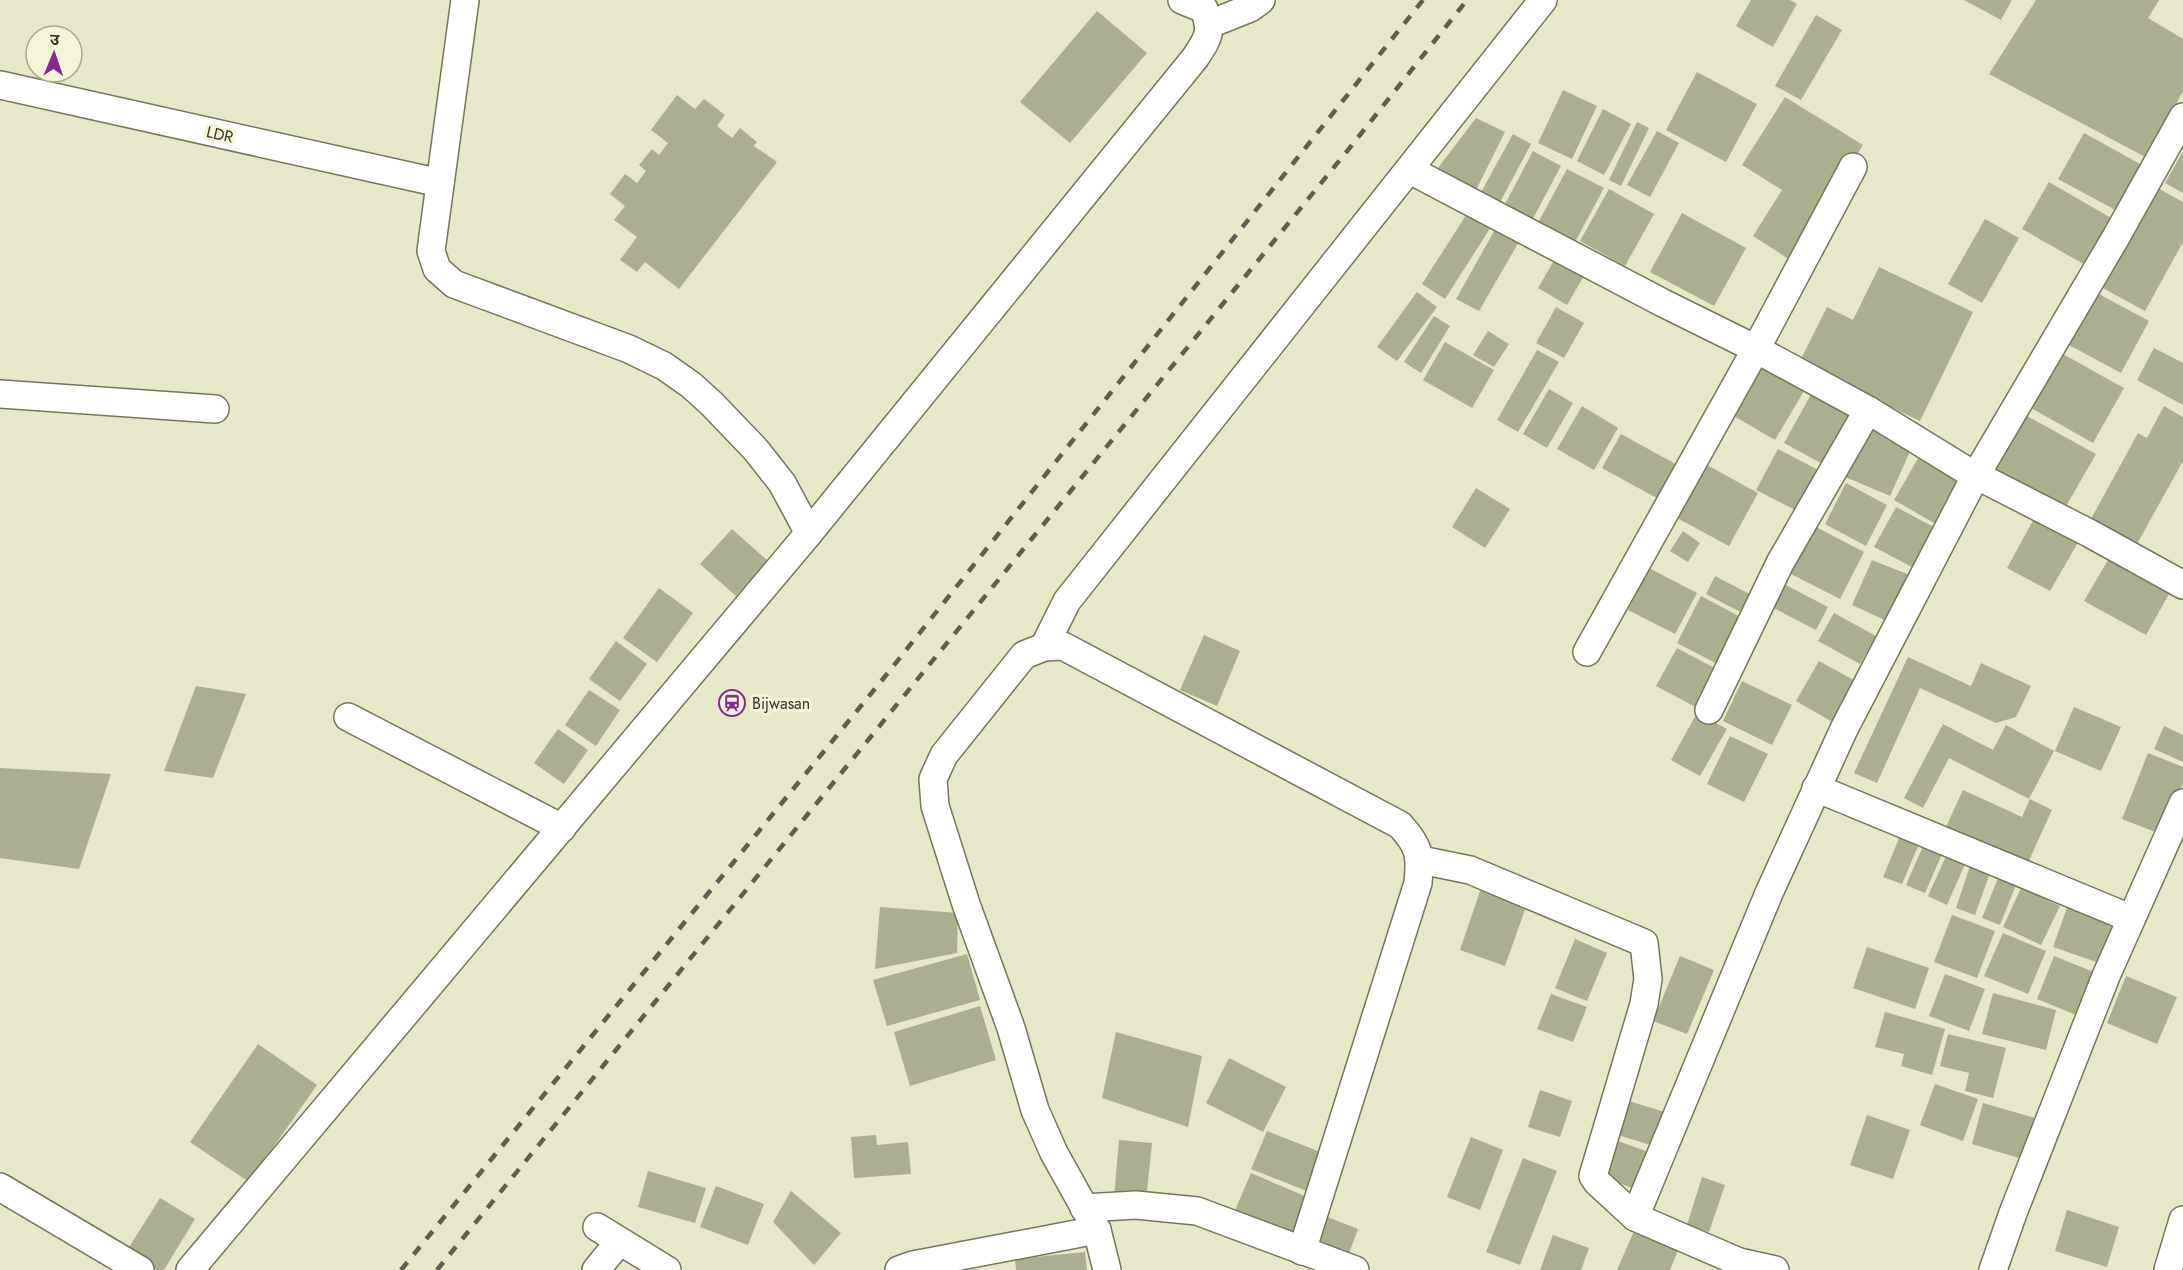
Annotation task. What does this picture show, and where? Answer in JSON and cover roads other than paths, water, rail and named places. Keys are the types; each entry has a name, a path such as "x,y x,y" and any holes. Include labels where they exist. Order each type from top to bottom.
{"street":[{"path":"465,0 431,251 437,269 453,284 629,349 664,366 691,385 748,442 782,483 809,533"},
{"path":"190,1270 809,533 1195,58 1207,39 1210,24 1204,9 1182,0"},
{"path":"1210,24 1250,8 1261,0"},
{"path":"1044,647 1067,601 1543,0"},
{"name":"LDR","path":"0,85 440,183"},
{"path":"1635,1217 1769,893 1844,729 1976,475 2116,237 2183,117"},
{"path":"1587,652 1756,349 1853,167"},
{"path":"1410,170 1663,303 1756,349 1868,410 1976,475 2183,585"},
{"path":"0,394 215,409"},
{"path":"1709,710 1780,563 1868,410"},
{"path":"1107,1270 1091,1219 1054,1153 1035,1110 1011,1028 966,904 935,806 933,779 944,755 1024,654 1044,647 1063,646 1400,825 1415,842 1421,860 1418,883 1302,1251"},
{"path":"348,717 562,828"},
{"path":"1816,788 2130,918"},
{"path":"1993,1270 2049,1117 2130,918 2183,803"},
{"path":"1421,860 1470,870 1644,943 1648,979 1644,1004 1593,1176 1635,1217 1738,1266 1775,1270"},
{"path":"0,1187 140,1270"},
{"path":"899,1270 1136,1205 1197,1211 1354,1270"},
{"path":"2168,1270 2183,1220"},
{"path":"597,1227 667,1270"},
{"path":"596,1270 619,1242"}],"railway":[{"path":"401,1270 887,674 1423,0"},
{"path":"437,1270 1348,150 1467,0"}],"place":[{"name":"Bijwasan","path":"732,703"}]}
